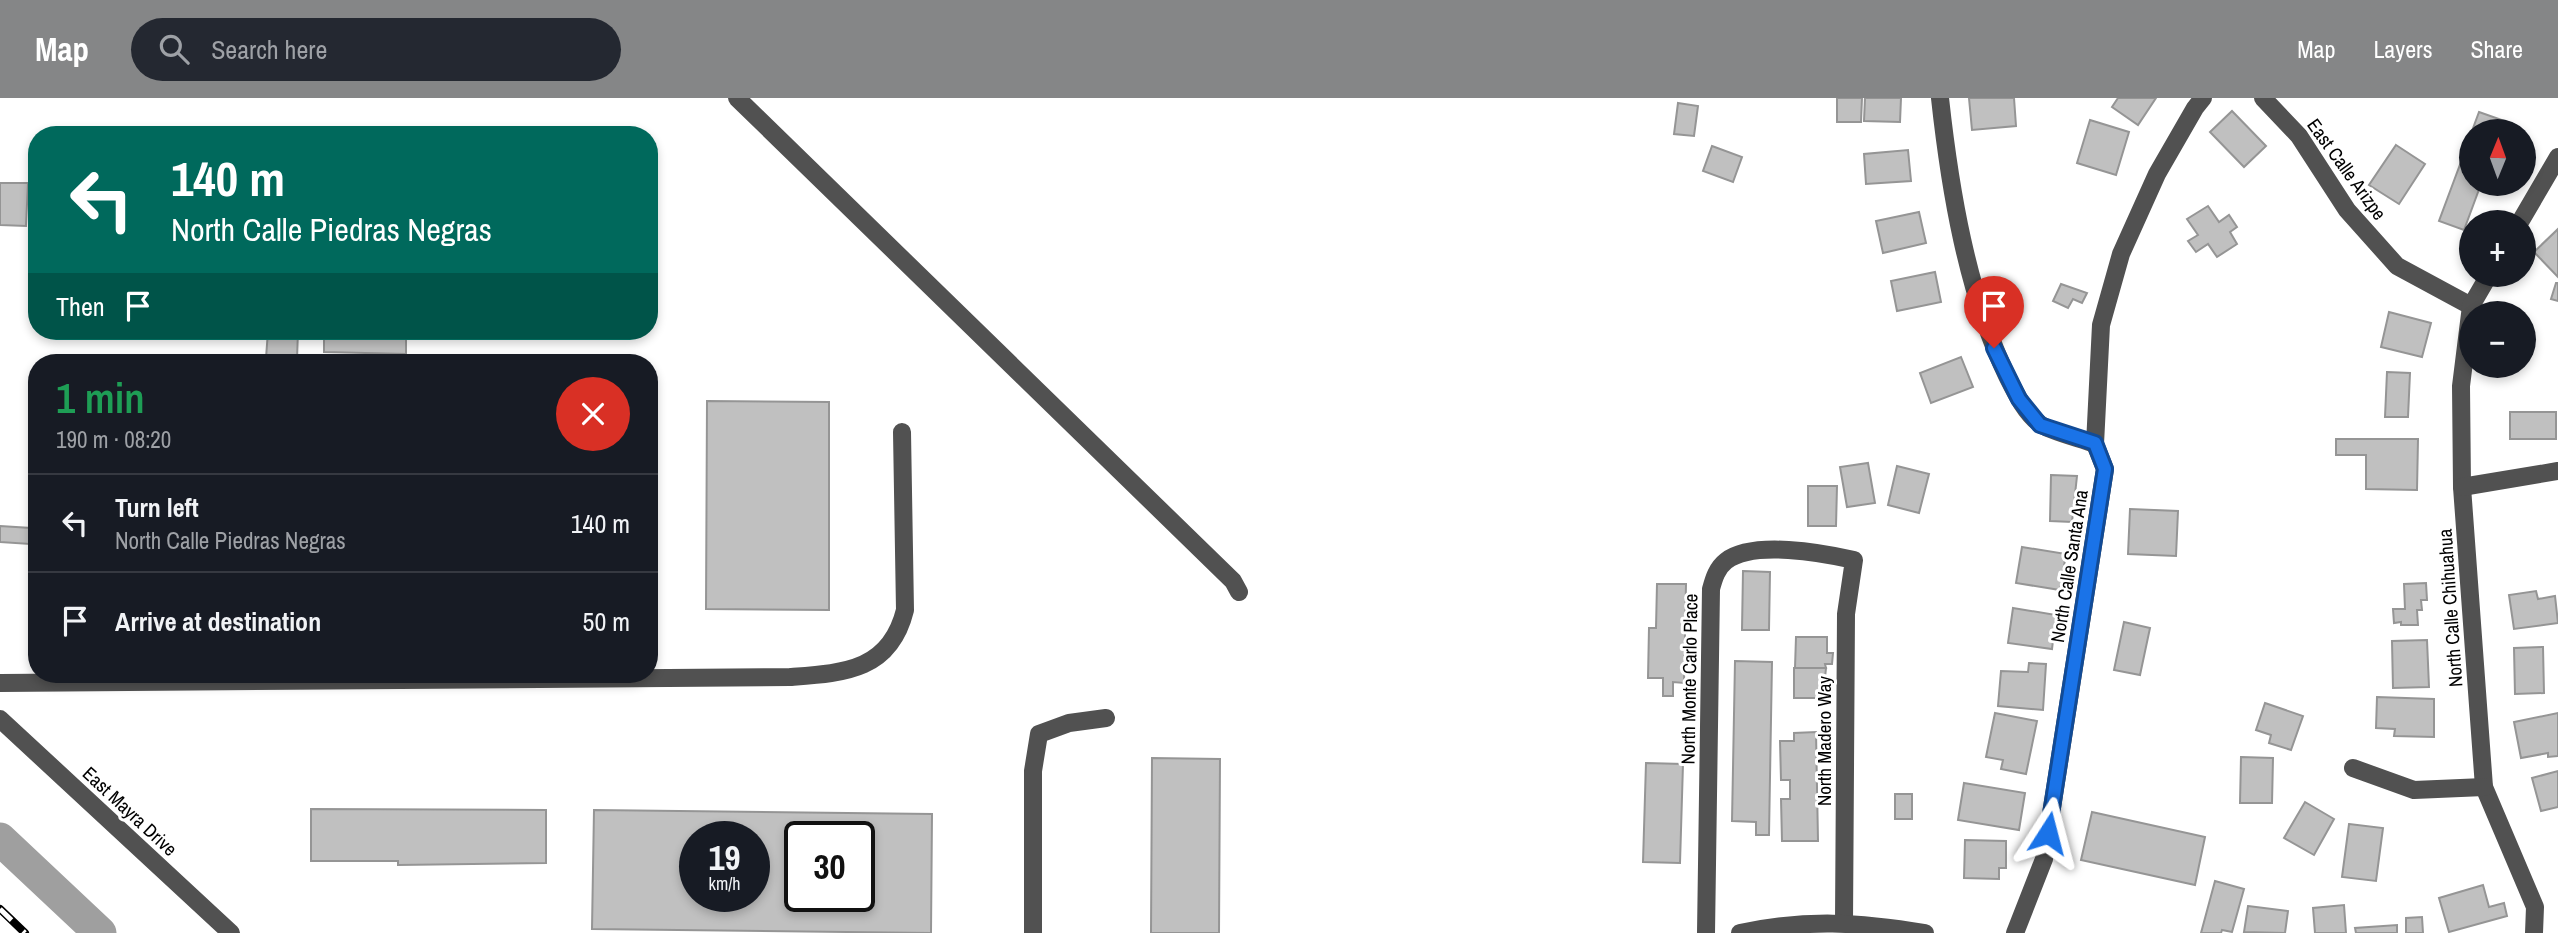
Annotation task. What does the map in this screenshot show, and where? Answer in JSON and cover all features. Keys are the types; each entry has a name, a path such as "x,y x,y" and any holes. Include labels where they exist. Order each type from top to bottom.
{"street":[{"path":"737,98 1233,581 1239,592"},
{"path":"1940,98 1946,159 1966,253 1994,348 2019,399 2040,425 2095,443"},
{"name":"North Calle Santa Ana","path":"2015,933 2044,859 2105,469 2095,443 2101,325 2121,254 2157,174 2194,108 2203,98"},
{"name":"East Calle Arizpe","path":"2263,98 2299,136 2347,210 2397,266 2462,301"},
{"path":"2527,210 2558,157"},
{"name":"North Calle Chihuahua","path":"2461,378 2462,487 2484,787 2535,907 2534,933"},
{"path":"658,678 830,674 870,663 891,644 900,628 905,610 902,432"},
{"path":"2462,487 2558,471"},
{"name":"North Monte Carlo Place","path":"1706,933 1709,606 1715,574 1726,560 1742,553 1763,550 1821,553 1854,560"},
{"name":"North Madero Way","path":"1844,922 1846,614 1854,560"},
{"path":"0,683 28,683"},
{"path":"1034,933 1033,771 1039,734 1069,723 1106,718"},
{"name":"East Mayra Drive","path":"0,719 231,933"},
{"path":"2353,768 2414,790 2484,787"},
{"path":"1740,933 1799,923 1844,922 1925,933"}],"building":[{"path":"1837,98 1862,98 1861,122 1837,122"},
{"path":"1865,98 1901,98 1900,122 1864,121"},
{"path":"1969,98 2014,98 2016,126 1972,130"},
{"path":"2118,98 2156,98 2138,125 2112,107"},
{"path":"1678,103 1698,106 1694,136 1674,134"},
{"path":"2232,111 2266,146 2244,167 2210,132"},
{"path":"2479,112 2499,119 2476,119"},
{"path":"2090,120 2129,132 2116,175 2077,163"},
{"path":"2396,145 2425,164 2399,204 2369,185"},
{"path":"1712,146 1742,157 1733,182 1703,171"},
{"path":"1908,150 1911,181 1866,184 1864,154"},
{"path":"2459,167 2459,196 2477,196 2471,210 2459,210 2459,228 2439,221"},
{"path":"0,183 28,183 26,226 0,225"},
{"path":"2208,206 2219,222 2229,215 2237,227 2230,232 2237,244 2217,257 2208,244 2196,252 2188,241 2198,235 2187,219"},
{"path":"1919,212 1926,243 1883,253 1876,221"},
{"path":"2558,229 2558,277 2536,254 2536,250"},
{"path":"1935,272 1941,302 1897,311 1891,281"},
{"path":"2558,283 2558,301 2551,299"},
{"path":"2061,284 2087,293 2082,303 2073,299 2068,308 2053,301"},
{"path":"2389,312 2431,323 2422,357 2381,347"},
{"path":"267,340 298,340 297,354 266,354"},
{"path":"324,340 406,340 406,354 324,352"},
{"path":"1961,357 1973,387 1931,403 1920,373"},
{"path":"2387,372 2410,373 2408,417 2385,417"},
{"path":"707,401 829,402 829,610 706,609"},
{"path":"2510,412 2556,412 2556,439 2510,439"},
{"path":"2336,439 2418,439 2417,490 2366,489 2366,455 2336,455"},
{"path":"1868,463 1875,503 1847,507 1840,467"},
{"path":"1897,466 1929,474 1919,513 1888,505"},
{"path":"2051,475 2077,476 2072,522 2050,521"},
{"path":"1808,486 1837,486 1836,526 1808,526"},
{"path":"2130,509 2178,511 2176,556 2128,554"},
{"path":"0,526 28,528 28,544 0,542"},
{"path":"2022,547 2066,554 2060,590 2016,583"},
{"path":"1743,571 1770,572 1769,630 1742,630"},
{"path":"2426,583 2427,600 2421,600 2422,610 2417,610 2418,625 2394,623 2393,609 2405,609 2404,584"},
{"path":"1657,584 1686,584 1684,683 1673,682 1673,696 1663,696 1663,678 1648,678 1649,628 1656,628"},
{"path":"2536,591 2538,599 2555,596 2558,623 2514,629 2509,595"},
{"path":"2013,608 2056,615 2052,649 2008,643"},
{"path":"2124,622 2150,628 2140,675 2114,670"},
{"path":"1796,637 1827,637 1827,653 1833,653 1832,664 1825,664 1826,668 1795,668"},
{"path":"2427,640 2429,687 2393,688 2392,641"},
{"path":"2543,647 2544,693 2515,694 2514,648"},
{"path":"1735,661 1772,662 1769,835 1756,835 1756,822 1732,821"},
{"path":"2029,663 2046,664 2043,710 1998,706 2001,671 2028,672"},
{"path":"1794,668 1826,668 1825,678 1832,678 1832,695 1824,695 1824,698 1794,698"},
{"path":"2377,697 2434,699 2434,737 2394,736 2395,729 2376,728"},
{"path":"2265,703 2303,716 2291,750 2269,743 2271,735 2256,730"},
{"path":"1995,713 2037,721 2026,774 2001,769 2003,760 1986,757"},
{"path":"2558,713 2558,756 2548,757 2548,753 2521,758 2514,722"},
{"path":"1816,732 1818,841 1782,841 1781,799 1790,799 1790,780 1781,780 1780,741 1794,741 1794,733"},
{"path":"2241,757 2273,758 2272,803 2240,803"},
{"path":"1152,758 1220,759 1219,933 1151,933"},
{"path":"1646,763 1683,764 1680,863 1643,862"},
{"path":"2558,771 2558,807 2541,811 2532,778"},
{"path":"1964,783 2025,793 2019,830 1958,820"},
{"path":"1895,794 1912,794 1912,819 1895,819"},
{"path":"2305,802 2334,819 2314,855 2284,838"},
{"path":"311,809 546,810 546,863 398,865 398,861 311,861"},
{"path":"594,810 932,814 931,933 592,929"},
{"path":"2092,812 2205,837 2195,885 2081,860"},
{"path":"2349,824 2383,828 2376,881 2342,877"},
{"path":"1965,840 2006,841 2006,868 1999,868 1999,879 1964,878"},
{"path":"2215,881 2244,889 2232,932 2222,930 2221,933 2201,933"},
{"path":"2483,885 2489,907 2504,903 2507,916 2449,932 2439,898"},
{"path":"2344,905 2346,933 2315,933 2313,908"},
{"path":"2248,906 2288,911 2285,933 2244,932"},
{"path":"2422,917 2423,933 2406,933 2406,918"},
{"path":"2397,925 2397,933 2356,933 2355,928"}],"waterway":[{"path":"0,839 100,933"}],"railway":[{"path":"0,909 25,933"}],"route":[{"path":"1994,348 2019,399 2040,425 2095,443 2105,469 2048,833"}]}
